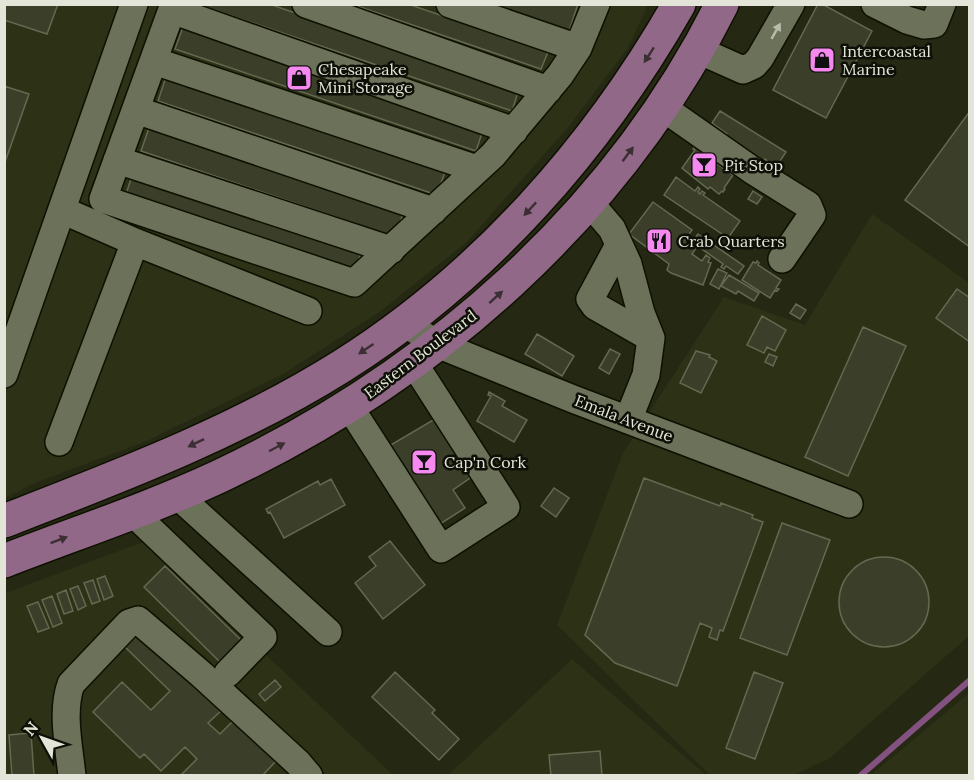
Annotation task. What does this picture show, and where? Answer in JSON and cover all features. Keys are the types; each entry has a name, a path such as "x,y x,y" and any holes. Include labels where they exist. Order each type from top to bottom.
{"main road":[{"path":"4,521 172,454 246,419 342,366 444,291 530,209 571,163 616,105 679,4"},
{"name":"Eastern Boulevard","path":"4,561 177,495 270,451 349,406 425,353 490,302 531,264 618,168 662,107 698,50 722,4"}],"street":[{"path":"4,374 134,4"},
{"path":"306,4 548,90"},
{"path":"450,4 578,48"},
{"path":"513,131 173,8 103,199 354,283 493,155 548,90 578,48 596,4"},
{"path":"698,50 743,70 760,58 791,4"},
{"path":"874,4 907,20 924,25 934,24 942,4"},
{"path":"154,61 477,169"},
{"path":"662,107 752,170 808,205 812,215 782,259"},
{"path":"136,110 433,211"},
{"path":"117,160 391,250"},
{"path":"589,201 612,229 628,264 641,313 651,338 646,375 628,420"},
{"path":"62,210 135,242 308,311"},
{"path":"59,442 135,242"},
{"path":"619,245 590,299 595,306 651,338"},
{"name":"Emala Avenue","path":"403,322 425,353 628,420 849,504"},
{"path":"349,406 441,549 506,507 425,353"},
{"path":"177,495 328,632"},
{"path":"132,512 263,638 228,673"},
{"path":"72,776 66,712 67,694 71,684 129,623 138,620 201,674 298,763 309,776"}],"shaded area":[{"path":"5,5 648,5 628,48 570,125 468,241 381,311 285,373 147,441 35,483 5,498"},
{"path":"872,214 969,283 969,636 830,758 794,775 710,775 557,625 623,453 724,297 805,325"},
{"path":"146,541 393,775 5,776 5,593"},
{"path":"572,659 706,775 447,776"},
{"path":"969,693 969,775 871,775"}],"building":[{"path":"4,4 58,4 47,34 4,20"},
{"path":"197,4 269,4 519,89 512,111"},
{"path":"351,4 408,4 548,52 541,69"},
{"path":"490,4 578,4 569,31"},
{"name":"Intercoastal Marine","path":"818,4 872,31 826,118 773,90"},
{"path":"183,27 483,130 476,151 175,49"},
{"path":"167,74 446,169 437,195 158,101"},
{"path":"4,86 29,94 4,165"},
{"path":"720,111 786,152 776,167 765,159 761,165 723,140 727,134 712,123"},
{"path":"970,111 970,247 905,200"},
{"path":"150,125 404,211 395,237 141,151"},
{"path":"696,145 705,152 703,154 733,175 723,192 719,194 710,187 708,189 682,168"},
{"path":"132,176 361,253 355,271 126,194"},
{"path":"676,177 695,191 698,187 700,194 702,191 705,193 703,195 740,221 728,238 664,195"},
{"path":"753,191 762,197 757,204 748,199"},
{"path":"653,202 692,230 685,240 696,248 692,254 702,261 706,255 710,258 708,262 711,263 703,285 671,273 667,270 669,264 629,234"},
{"path":"698,234 744,266 738,274 726,266 724,269 721,267 723,264 692,242"},
{"path":"757,261 758,265 781,280 776,288 779,289 775,290 770,298 742,280 753,262"},
{"path":"718,269 727,273 719,289 710,284"},
{"path":"729,275 759,293 754,301 738,291 736,294 721,286"},
{"path":"957,289 970,298 970,342 936,318"},
{"path":"796,304 806,310 800,319 790,313"},
{"path":"762,316 786,330 775,351 767,347 764,353 747,345"},
{"path":"863,327 906,346 848,476 805,457"},
{"path":"537,334 574,356 562,376 525,354"},
{"path":"610,349 620,354 609,374 599,368"},
{"path":"696,351 710,355 709,357 717,361 701,393 680,383"},
{"path":"769,354 777,357 773,366 765,362"},
{"path":"489,392 505,401 502,406 527,420 514,442 477,421 491,396 488,395"},
{"path":"440,416 473,476 453,490 465,508 440,524 389,446"},
{"path":"644,478 720,506 721,503 753,515 752,518 763,522 723,631 720,630 717,640 709,637 712,628 700,623 677,686 615,663 585,635"},
{"path":"331,479 345,505 284,538 270,512 268,513 266,509 318,481 320,485"},
{"path":"554,488 569,498 556,517 541,506"},
{"path":"782,523 830,540 787,655 740,638"},
{"path":"390,541 425,585 383,619 355,583 376,566 369,557"},
{"path":"884,557 901,561 916,570 925,585 929,602 925,619 916,634 901,643 884,647 867,643 852,634 843,619 839,602 843,585 852,570 867,561"},
{"path":"165,566 242,641 221,663 144,587"},
{"path":"105,576 113,596 104,600 97,579"},
{"path":"93,580 100,601 92,604 84,583"},
{"path":"78,586 86,606 78,610 70,589"},
{"path":"66,590 73,611 64,614 57,594"},
{"path":"52,596 62,623 53,627 42,600"},
{"path":"38,602 49,628 38,632 27,606"},
{"path":"143,630 223,709 208,723 220,734 234,720 276,761 262,776 183,776 182,774 197,759 185,747 161,771 144,754 140,758 93,712 122,682 151,710 170,691 125,647"},
{"path":"395,672 435,710 432,713 459,739 439,760 372,697"},
{"path":"754,672 783,683 755,759 726,748"},
{"path":"275,680 281,687 265,701 259,694"},
{"path":"31,733 34,776 12,776 9,735"},
{"path":"600,751 602,776 551,776 549,755"}],"waterway":[{"path":"860,776 970,680"}],"place":[{"name":"Intercoastal Marine","path":"822,60"},
{"name":"Chesapeake Mini Storage","path":"299,78"},
{"name":"Pit Stop","path":"704,165"},
{"name":"Crab Quarters","path":"659,241"},
{"name":"Cap'n Cork","path":"424,462"}]}
